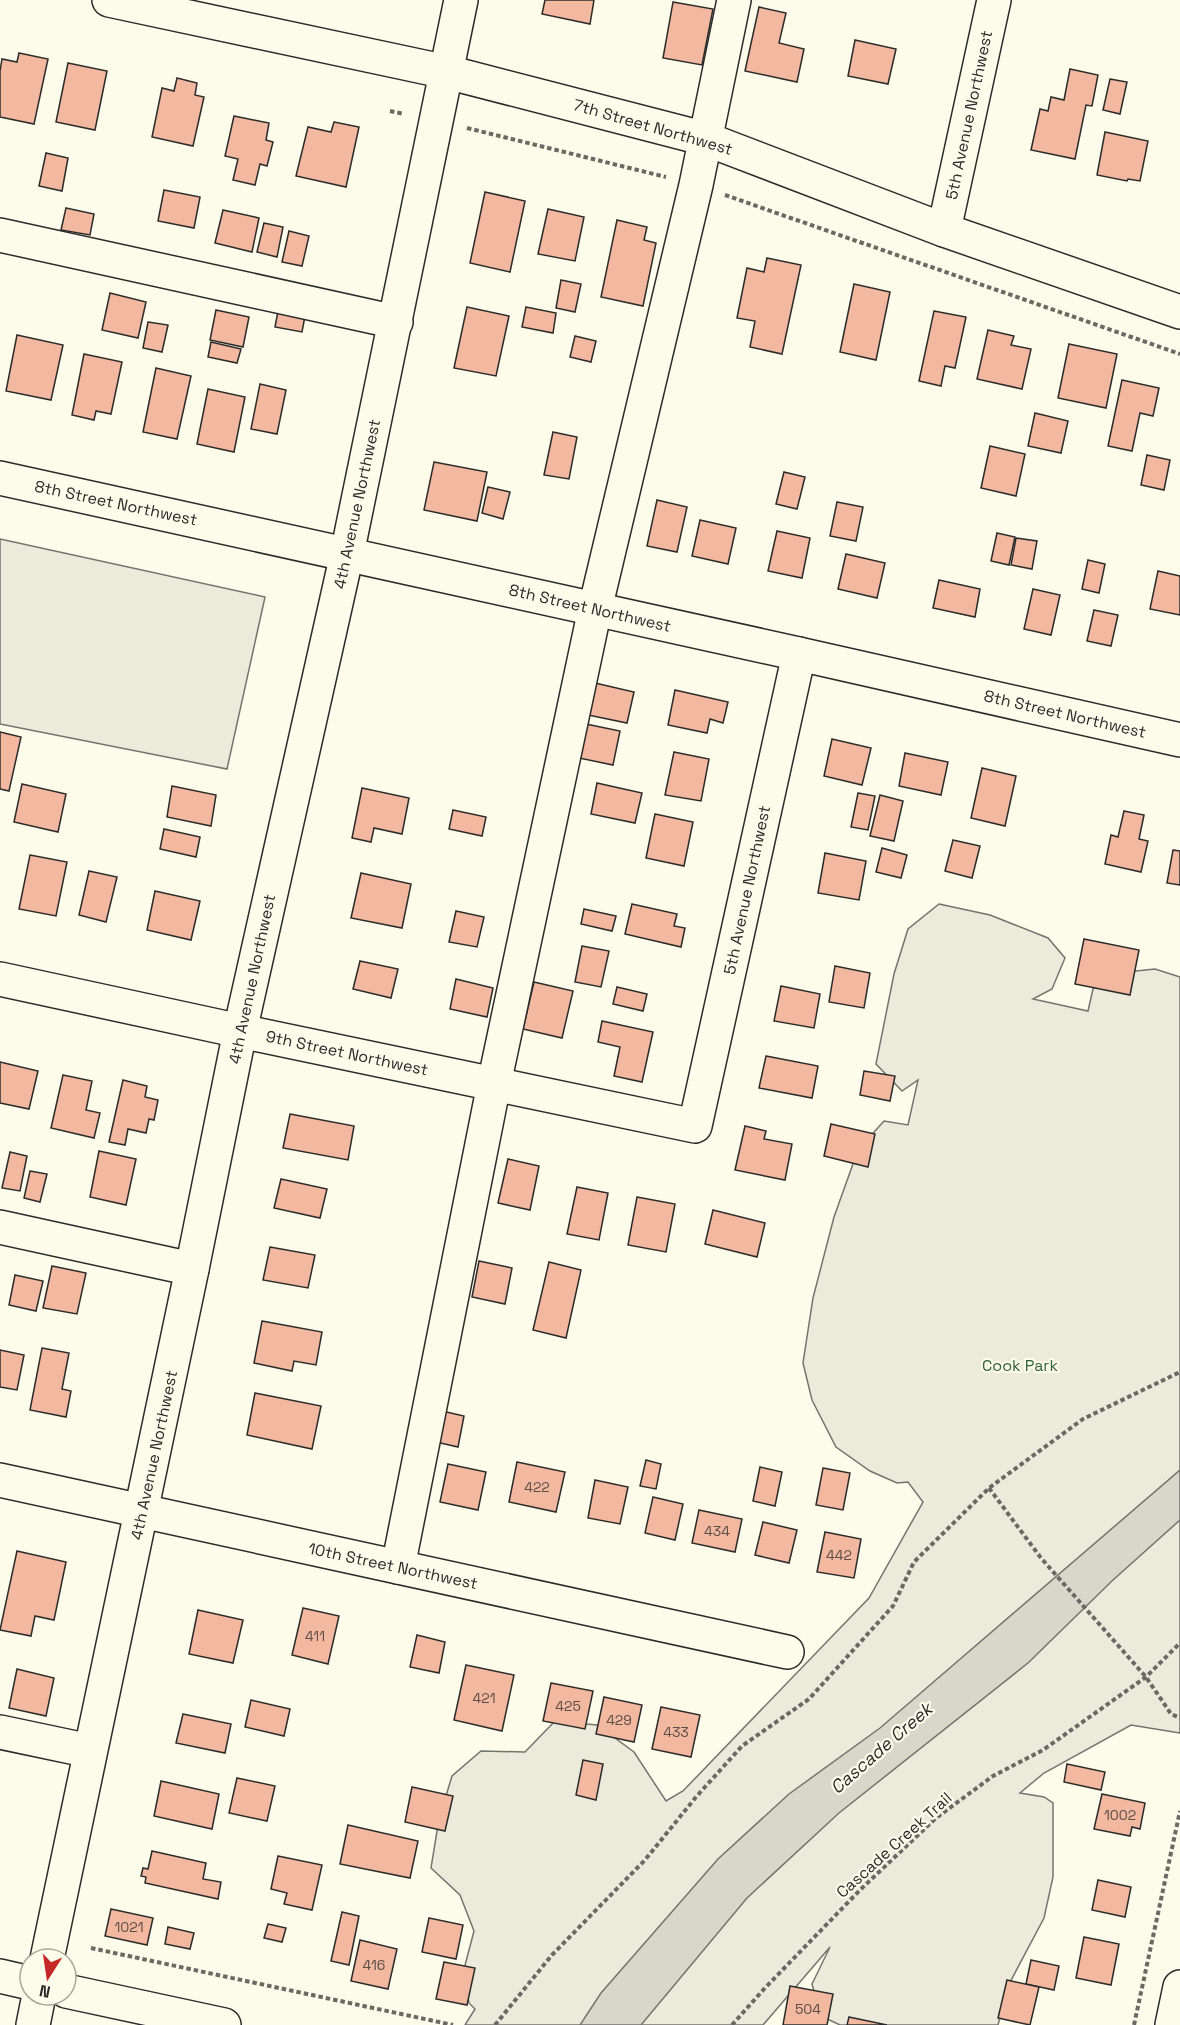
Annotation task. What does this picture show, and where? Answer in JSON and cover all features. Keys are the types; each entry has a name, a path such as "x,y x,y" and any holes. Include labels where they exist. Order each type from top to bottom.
{"street":[{"name":"7th Street Northwest","path":"109,0 447,72 706,139 944,230 1180,312"},
{"name":"4th Avenue Northwest","path":"49,1947 240,1031 347,554 461,0"},
{"path":"398,1567 494,1084 594,609 696,184 734,0"},
{"name":"5th Avenue Northwest","path":"944,230 994,0"},
{"path":"0,235 396,322"},
{"name":"8th Street Northwest","path":"0,478 1180,740"},
{"name":"5th Avenue Northwest","path":"695,1126 799,654"},
{"name":"9th Street Northwest","path":"0,979 695,1126"},
{"path":"0,1227 192,1269"},
{"name":"10th Street Northwest","path":"0,1480 787,1652"},
{"path":"0,1732 90,1751"},
{"path":"0,1976 18,1980"},
{"path":"1172,2025 1180,1987"},
{"path":"78,1993 224,2025"},
{"path":"33,2025 37,2007"}],"path":[{"path":"480,130 696,184 1180,354"},
{"path":"495,2025 552,1955 645,1860 696,1797 742,1746 809,1699 893,1606 914,1562 989,1488 1083,1419 1180,1372"},
{"path":"989,1488 1041,1558 1146,1677 1171,1714 1180,1718"},
{"name":"Cascade Creek Trail","path":"732,2025 852,1898 936,1818 993,1776 1043,1750 1146,1677 1180,1643"},
{"path":"1134,2025 1180,1811"},
{"path":"91,1948 453,2025"}],"green space":[{"name":"Cook Park","path":"939,904 990,915 1048,938 1065,958 1052,989 1033,999 1088,1011 1093,989 1117,973 1155,969 1180,977 1180,1733 1131,1725 1044,1773 1020,1793 1044,1797 1053,1803 1053,1877 1044,1918 1008,1986 998,2025 840,2025 821,2016 812,1984 830,1947 763,2025 465,2025 475,2009 469,2003 463,1973 474,1931 460,1895 431,1868 439,1819 452,1776 481,1751 525,1752 555,1721 597,1725 634,1752 666,1801 683,1791 869,1598 923,1502 908,1482 897,1483 870,1471 836,1447 812,1400 803,1363 813,1298 834,1217 858,1150 884,1121 908,1125 918,1080 902,1091 876,1064 894,974 908,929"}],"shaded area":[{"path":"0,539 265,597 227,769 0,724"}],"water":[{"name":"Cascade Creek","path":"1180,1470 1180,1520 1113,1580 1028,1663 839,1813 747,1898 641,2025 580,2025 601,1993 718,1859 789,1794 880,1728"}],"building":[{"path":"545,0 594,0 590,24 542,14"},
{"path":"673,2 713,9 702,65 663,58"},
{"path":"759,7 786,13 779,43 804,49 797,82 745,71"},
{"path":"855,40 896,49 888,84 848,76"},
{"path":"19,53 48,59 34,124 0,117 2,59 17,62"},
{"path":"68,63 107,71 95,130 56,122"},
{"path":"1070,69 1098,75 1092,106 1086,105 1075,159 1031,150 1040,109 1048,111 1051,97 1064,100"},
{"path":"177,78 197,83 195,95 204,97 193,146 152,137 162,88 174,91"},
{"path":"1110,79 1127,82 1120,114 1103,110"},
{"path":"234,116 269,123 266,140 273,142 267,166 260,164 255,185 233,180 238,159 225,156"},
{"path":"334,122 359,127 346,187 296,176 308,127 331,132"},
{"path":"1105,132 1148,141 1140,181 1097,175"},
{"path":"46,153 68,158 62,191 39,186"},
{"path":"164,190 200,197 194,228 158,221"},
{"path":"485,192 525,201 510,272 470,263"},
{"path":"66,208 94,214 90,235 61,230"},
{"path":"548,209 584,217 575,261 538,254"},
{"path":"223,210 259,218 252,252 215,243"},
{"path":"617,220 647,227 644,240 656,243 643,306 601,297"},
{"path":"264,223 283,227 277,257 257,252"},
{"path":"289,231 309,236 302,266 282,262"},
{"path":"767,258 801,265 782,354 750,347 755,321 737,318 747,268 764,272"},
{"path":"561,280 581,284 575,312 556,308"},
{"path":"854,284 890,292 876,360 840,352"},
{"path":"110,293 146,302 138,338 102,330"},
{"path":"467,307 509,316 496,376 454,368"},
{"path":"526,307 556,313 553,333 522,327"},
{"path":"216,310 249,317 243,347 210,340"},
{"path":"278,311 305,316 302,332 275,327"},
{"path":"934,311 966,317 955,368 945,366 941,386 919,381"},
{"path":"148,322 168,325 162,352 143,348"},
{"path":"988,330 1014,336 1011,345 1031,349 1022,389 977,379"},
{"path":"17,335 63,345 51,400 6,391"},
{"path":"575,336 596,341 591,362 570,357"},
{"path":"211,342 241,349 237,363 208,357"},
{"path":"1069,344 1117,354 1106,408 1058,398"},
{"path":"84,354 122,362 111,414 96,411 94,420 72,415"},
{"path":"156,368 191,376 177,439 143,432"},
{"path":"1122,380 1159,388 1153,416 1140,413 1132,451 1108,446"},
{"path":"260,384 286,390 277,434 251,429"},
{"path":"208,389 245,397 234,452 197,444"},
{"path":"1035,413 1068,421 1061,453 1028,446"},
{"path":"553,432 577,437 569,479 544,475"},
{"path":"990,446 1025,454 1016,496 981,488"},
{"path":"1147,455 1170,460 1164,490 1141,485"},
{"path":"434,462 487,472 477,521 424,510"},
{"path":"784,472 805,477 797,509 776,504"},
{"path":"488,487 510,492 503,519 482,513"},
{"path":"657,500 687,507 677,552 647,546"},
{"path":"837,502 863,507 856,541 830,536"},
{"path":"700,520 736,528 728,564 692,556"},
{"path":"777,531 810,538 802,578 768,571"},
{"path":"997,533 1015,537 1009,565 991,561"},
{"path":"1016,538 1037,541 1032,569 1011,565"},
{"path":"846,554 885,563 877,598 838,589"},
{"path":"1088,560 1105,564 1099,593 1082,589"},
{"path":"1158,571 1180,576 1180,615 1150,609"},
{"path":"939,580 980,589 975,617 933,608"},
{"path":"1033,589 1060,595 1051,635 1024,629"},
{"path":"1094,610 1118,615 1111,646 1087,641"},
{"path":"595,683 634,692 627,723 588,715"},
{"path":"675,690 728,702 723,723 710,719 707,733 668,725"},
{"path":"586,724 620,731 613,765 579,758"},
{"path":"0,732 21,737 9,791 0,789"},
{"path":"832,739 871,748 862,785 824,776"},
{"path":"674,752 709,759 701,801 665,795"},
{"path":"905,753 948,762 941,795 899,786"},
{"path":"982,768 1016,776 1005,826 971,818"},
{"path":"597,783 642,793 635,823 591,814"},
{"path":"22,784 66,794 58,832 14,822"},
{"path":"172,786 216,795 211,826 167,817"},
{"path":"362,788 409,798 402,834 374,828 371,842 352,838"},
{"path":"858,793 875,796 868,830 851,827"},
{"path":"880,795 903,801 894,841 870,836"},
{"path":"453,810 486,817 482,836 449,829"},
{"path":"1124,811 1144,815 1139,839 1148,841 1141,872 1105,864 1111,835 1118,837"},
{"path":"655,814 693,822 684,866 646,858"},
{"path":"164,829 200,837 196,857 160,849"},
{"path":"953,840 980,846 972,878 945,871"},
{"path":"882,848 907,855 901,878 876,872"},
{"path":"1173,850 1180,851 1180,885 1167,883"},
{"path":"825,853 866,861 859,900 818,893"},
{"path":"30,855 67,862 56,916 19,909"},
{"path":"89,871 117,877 106,922 79,915"},
{"path":"361,873 411,884 402,928 351,918"},
{"path":"155,891 200,901 191,940 147,930"},
{"path":"632,904 677,914 674,926 685,928 681,947 625,934"},
{"path":"584,909 616,916 612,931 581,924"},
{"path":"456,911 484,917 477,947 449,942"},
{"path":"1084,939 1139,950 1130,995 1075,984"},
{"path":"582,946 609,951 601,987 575,982"},
{"path":"360,961 398,969 391,998 353,989"},
{"path":"835,966 870,973 864,1008 829,1002"},
{"path":"456,979 493,988 487,1017 450,1009"},
{"path":"534,982 573,991 562,1038 523,1029"},
{"path":"781,986 820,994 814,1028 774,1021"},
{"path":"617,987 647,994 643,1011 613,1004"},
{"path":"602,1021 653,1032 642,1082 614,1076 620,1047 598,1042"},
{"path":"766,1056 818,1066 812,1098 759,1088"},
{"path":"0,1062 38,1071 29,1109 0,1103"},
{"path":"864,1071 895,1076 890,1101 860,1095"},
{"path":"63,1075 92,1081 86,1110 100,1113 94,1138 51,1128"},
{"path":"123,1080 147,1086 145,1097 158,1100 154,1120 149,1119 146,1133 128,1129 125,1145 109,1142"},
{"path":"290,1114 354,1126 348,1160 283,1148"},
{"path":"831,1124 875,1134 868,1167 824,1156"},
{"path":"745,1126 766,1131 764,1139 792,1144 785,1180 735,1170"},
{"path":"99,1151 136,1159 126,1205 90,1197"},
{"path":"10,1152 27,1156 20,1191 2,1188"},
{"path":"508,1159 539,1166 530,1210 498,1203"},
{"path":"30,1171 47,1174 40,1202 24,1198"},
{"path":"281,1179 327,1189 320,1218 274,1208"},
{"path":"577,1187 608,1193 599,1240 567,1234"},
{"path":"637,1197 675,1204 666,1252 628,1245"},
{"path":"713,1210 765,1223 757,1257 705,1244"},
{"path":"270,1247 315,1255 308,1288 263,1280"},
{"path":"479,1261 512,1268 505,1304 472,1297"},
{"path":"549,1262 581,1270 566,1338 533,1330"},
{"path":"52,1266 86,1273 77,1314 43,1308"},
{"path":"15,1275 43,1281 36,1311 9,1305"},
{"path":"262,1321 322,1332 316,1365 294,1361 292,1371 254,1363"},
{"path":"42,1348 69,1353 62,1389 71,1391 66,1417 30,1410"},
{"path":"0,1350 24,1355 17,1390 0,1387"},
{"path":"255,1393 321,1406 312,1449 247,1435"},
{"path":"442,1411 464,1416 458,1447 436,1442"},
{"path":"646,1460 661,1464 656,1489 640,1486"},
{"path":"517,1462 565,1472 556,1512 509,1502"},
{"path":"448,1464 486,1472 478,1510 440,1502"},
{"path":"760,1467 782,1472 775,1506 753,1501"},
{"path":"823,1468 850,1473 843,1510 816,1505"},
{"path":"595,1480 628,1487 620,1524 588,1518"},
{"path":"653,1497 683,1504 675,1540 645,1533"},
{"path":"699,1510 742,1519 735,1552 692,1543"},
{"path":"763,1522 797,1530 789,1563 755,1555"},
{"path":"825,1532 861,1539 854,1578 817,1572"},
{"path":"17,1551 66,1562 54,1620 35,1616 31,1636 0,1630"},
{"path":"303,1608 339,1616 328,1664 292,1655"},
{"path":"198,1610 243,1620 233,1663 189,1654"},
{"path":"417,1635 445,1642 439,1673 410,1667"},
{"path":"466,1665 514,1675 502,1731 454,1720"},
{"path":"17,1669 54,1678 46,1716 9,1708"},
{"path":"551,1683 593,1691 585,1729 543,1721"},
{"path":"604,1697 642,1705 634,1742 596,1734"},
{"path":"251,1700 290,1709 284,1736 245,1727"},
{"path":"661,1707 700,1715 691,1757 652,1749"},
{"path":"183,1714 231,1724 225,1753 176,1743"},
{"path":"583,1760 603,1764 596,1800 576,1795"},
{"path":"1067,1764 1105,1772 1101,1790 1064,1782"},
{"path":"237,1778 275,1786 267,1821 229,1813"},
{"path":"161,1781 219,1794 212,1829 154,1816"},
{"path":"412,1787 453,1796 445,1831 405,1822"},
{"path":"1102,1794 1145,1803 1140,1829 1132,1827 1130,1836 1094,1829"},
{"path":"348,1825 418,1841 410,1878 340,1864"},
{"path":"152,1851 206,1863 203,1879 221,1882 218,1899 145,1883 146,1877 141,1876 143,1868 148,1869"},
{"path":"278,1856 322,1865 312,1910 284,1904 287,1893 271,1889"},
{"path":"1098,1880 1131,1887 1125,1917 1092,1910"},
{"path":"111,1909 153,1918 147,1945 105,1936"},
{"path":"342,1912 359,1916 349,1965 331,1961"},
{"path":"429,1918 463,1925 456,1959 422,1952"},
{"path":"268,1924 286,1928 282,1942 264,1938"},
{"path":"168,1927 194,1933 190,1949 165,1944"},
{"path":"1084,1937 1119,1944 1111,1985 1076,1978"},
{"path":"360,1940 397,1949 388,1989 351,1981"},
{"path":"1031,1960 1059,1966 1054,1990 1026,1984"},
{"path":"444,1962 475,1968 467,2005 436,1999"},
{"path":"1007,1980 1039,1987 1030,2025 998,2018"},
{"path":"790,1986 833,1994 827,2025 783,2025"},
{"path":"849,2017 887,2025 847,2025"}]}
